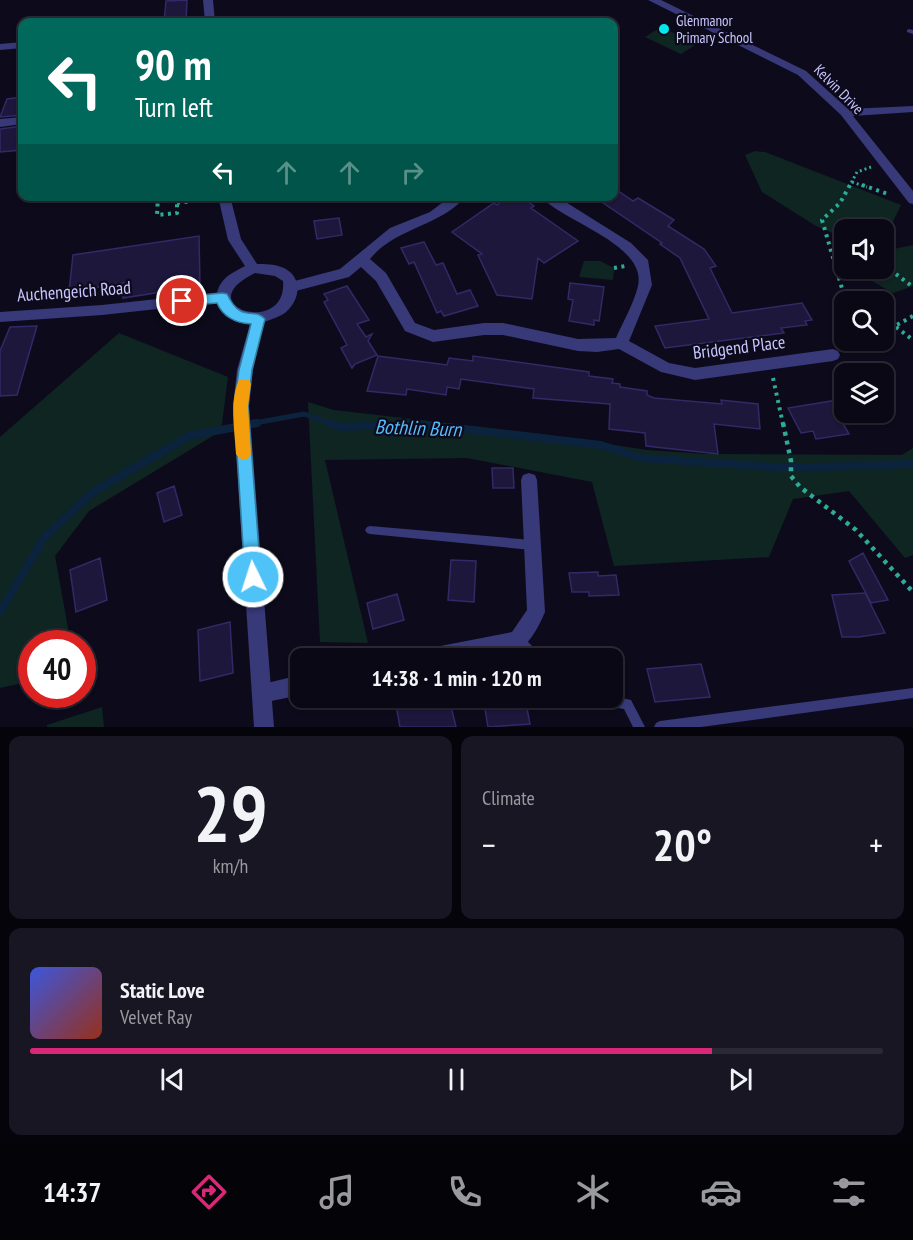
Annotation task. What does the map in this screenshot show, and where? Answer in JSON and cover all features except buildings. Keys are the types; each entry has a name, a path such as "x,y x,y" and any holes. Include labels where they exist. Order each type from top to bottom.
{"street":[{"path":"208,0 210,18"},
{"name":"Kelvin Drive","path":"652,0 802,73 845,113 913,200"},
{"path":"0,47 18,45"},
{"path":"845,113 913,109"},
{"path":"0,123 18,121"},
{"path":"225,201 235,240 253,268"},
{"path":"291,287 331,278 362,260 371,249 395,231 435,215 453,201"},
{"path":"362,260 381,277 410,327 433,336 484,329 503,329 578,345 597,346 621,343 645,285 644,263 635,253 554,201"},
{"path":"253,268 278,271 290,279 290,298 282,308 258,319 244,319 234,315 225,306 222,297 230,281 240,272 253,268"},
{"name":"Auchengeich Road","path":"0,317 102,310 222,297"},
{"path":"258,319 245,370 241,406 264,727"},
{"name":"Bridgend Place","path":"621,343 641,356 680,373 695,374 832,355"},
{"path":"479,648 518,640 536,612 529,480"},
{"path":"262,693 290,687"}],"lane":[{"path":"369,530 532,545"},
{"path":"518,640 526,648"},
{"path":"660,727 913,693"},
{"path":"623,703 627,704 639,727"}],"path":[{"path":"834,257 822,220 840,203 857,172 883,162"},
{"path":"852,182 892,196"},
{"path":"158,201 157,215 177,213 177,203 193,201"},
{"path":"894,273 913,287"},
{"path":"913,316 896,327 913,340"},
{"path":"770,364 791,461 791,476 800,487 856,530 913,592"}],"green space":[{"path":"661,27 697,44 681,54 645,37"},
{"path":"755,151 765,152 901,205 894,220 834,219 834,234 816,226 762,192 745,155"},
{"path":"913,245 913,286 894,293 869,279 894,279 894,249"},
{"path":"584,261 600,261 614,268 613,280 579,277"},
{"path":"119,333 228,377 221,431 89,511 55,556 67,630 18,630 18,684 0,688 0,437"},
{"path":"308,402 334,410 543,434 647,450 706,454 902,455 913,448 913,555 905,558 849,491 793,499 769,557 614,566 592,482 467,458 325,460 368,643 320,642"},
{"path":"102,707 104,727 47,727 47,725"}],"waterway":[{"name":"Bothlin Burn","path":"249,424 304,414 333,424"},
{"name":"Bothlin Burn","path":"0,612 44,538 93,492 189,436 257,423"},
{"name":"Bothlin Burn","path":"329,423 340,427 419,424"},
{"name":"Bothlin Burn","path":"407,424 419,424"},
{"name":"Bothlin Burn","path":"419,424 601,445 641,458 787,468 913,464"}],"slow traffic":[{"path":"244,384 241,406 244,454"}],"place":[{"name":"Glenmanor Primary School","path":"664,29"}],"route":[{"path":"182,301 222,297 225,306 234,315 244,319 258,319 245,370 241,406 253,577"}]}
